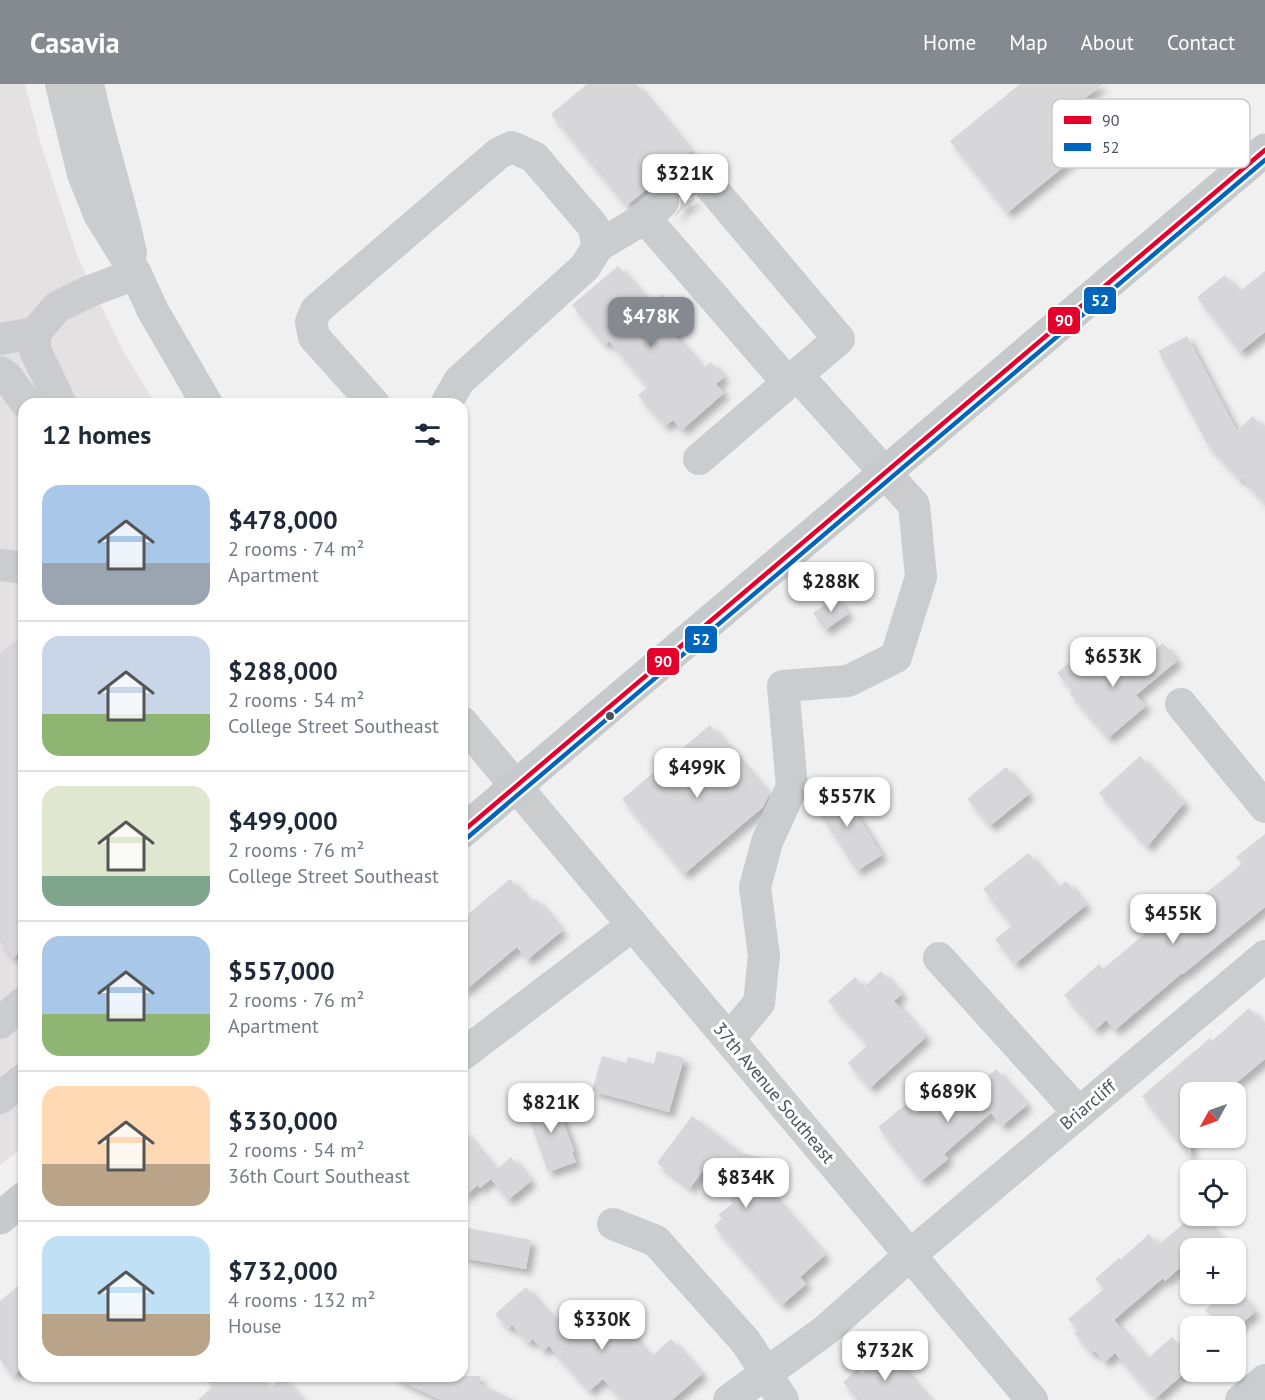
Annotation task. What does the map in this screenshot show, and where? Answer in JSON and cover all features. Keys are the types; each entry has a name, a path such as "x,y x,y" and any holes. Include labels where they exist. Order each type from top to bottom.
{"main road":[{"path":"1250,163 1265,150"},
{"path":"468,827 1244,168"},
{"path":"0,1218 18,1203"}],"street":[{"path":"61,84 83,174 99,214 136,274 153,311 204,398"},
{"path":"88,84 109,171 121,204 136,274"},
{"path":"369,398 314,336 311,322 316,310 499,153 512,147 534,157 593,226 598,246"},
{"path":"449,398 459,381 585,267 598,246 665,201 699,173 839,339 699,459"},
{"path":"665,201 792,379 885,473 914,506 921,577 896,657 848,681 783,686 792,787 767,842 755,887 764,956 759,1003 729,1039"},
{"path":"0,339 34,333 57,307 90,291 136,274"},
{"path":"34,333 35,350 58,398"},
{"path":"0,372 7,377 23,398"},
{"path":"0,565 18,567"},
{"path":"1181,704 1265,807"},
{"name":"37th Avenue Southeast","path":"468,729 1032,1400"},
{"path":"468,1050 633,925"},
{"name":"Briarcliff","path":"729,1400 826,1330 910,1255 1265,956"},
{"path":"939,958 1079,1113"},
{"path":"0,1023 18,1007"},
{"path":"0,1098 18,1084"},
{"path":"613,1224 656,1241 746,1342 783,1400"},
{"path":"1241,1400 1265,1380"}],"shaded area":[{"path":"0,84 25,84 39,138 78,258 122,349 152,398 18,398 18,1151 0,1165"}],"building":[{"path":"587,84 636,84 691,151 670,169 672,171 668,176 667,185 659,185 650,190 648,188 626,206 551,114"},
{"path":"1020,84 1103,84 1084,99 1052,99 1052,168 1062,168 1007,213 950,141"},
{"path":"694,198 695,200 673,218 680,208 681,200 687,201"},
{"path":"618,266 651,304 662,294 686,321 673,333 703,368 711,362 724,377 716,384 724,393 682,430 673,420 665,426 638,395 648,387 609,341 605,345 572,305"},
{"path":"1265,271 1265,332 1240,352 1197,297 1225,275 1239,292"},
{"path":"1187,336 1237,431 1253,416 1265,430 1265,504 1208,445 1158,351"},
{"path":"836,597 848,614 825,630 813,613"},
{"path":"18,639 18,954 13,958 0,942 0,654"},
{"path":"1163,643 1177,661 1136,695 1146,706 1108,738 1070,694 1073,691 1057,673 1084,650 1105,675 1113,668 1122,678"},
{"path":"710,725 769,794 763,807 684,874 622,799"},
{"path":"1140,756 1184,803 1147,847 1099,793"},
{"path":"1006,767 1029,794 990,826 967,799"},
{"path":"838,785 882,855 857,871 812,801"},
{"path":"1265,834 1265,907 1115,1030 1106,1020 1095,1030 1064,995 1099,964 1103,969 1181,903 1186,909 1242,864 1236,857"},
{"path":"1028,853 1057,888 1066,881 1086,905 1015,964 995,939 1012,926 983,889"},
{"path":"510,879 531,903 536,899 562,931 527,960 517,947 468,988 468,914"},
{"path":"881,971 902,994 894,1001 926,1037 870,1088 848,1063 868,1045 828,1001 855,977 864,987"},
{"path":"1249,1008 1265,1026 1265,1059 1237,1082 1180,1082 1180,1144 1142,1096 1210,1038 1212,1041"},
{"path":"657,1051 684,1058 669,1112 592,1091 602,1056 626,1063 628,1057 654,1064"},
{"path":"996,1069 1027,1105 1002,1126 991,1113 944,1154 948,1159 921,1181 878,1127 905,1105 914,1115 937,1095 944,1103 955,1093 961,1100"},
{"path":"554,1096 576,1162 548,1172 525,1107"},
{"path":"692,1116 741,1153 769,1159 764,1185 825,1255 800,1277 806,1284 782,1305 714,1226 722,1219 718,1215 733,1203 730,1200 735,1196 703,1171 690,1188 657,1163"},
{"path":"468,1136 496,1170 511,1157 531,1181 508,1200 491,1179 480,1188 478,1185 468,1193"},
{"path":"1183,1148 1191,1148 1191,1158"},
{"path":"1181,1226 1211,1226 1221,1238 1180,1238 1180,1268 1165,1281 1163,1278 1114,1320 1147,1359 1172,1337 1180,1346 1180,1377 1155,1399 1115,1353 1105,1362 1095,1351 1092,1354 1074,1333 1078,1330 1068,1319 1104,1289 1095,1279 1119,1258 1121,1259 1149,1234 1158,1245"},
{"path":"468,1228 531,1240 526,1269 468,1259"},
{"path":"18,1286 18,1372 13,1376 0,1360 0,1301"},
{"path":"526,1287 555,1321 575,1304 594,1325 599,1321 606,1330 619,1319 651,1357 671,1339 702,1374 672,1400 622,1400 603,1379 589,1391 549,1346 543,1351 533,1339 528,1343 512,1325 508,1329 495,1314"},
{"path":"1246,1302 1255,1312 1246,1320 1246,1316 1211,1316 1205,1310 1212,1304 1246,1304"},
{"path":"889,1351 930,1400 858,1400 843,1382 858,1369 862,1374"},
{"path":"468,1376 481,1376 478,1383 514,1400 441,1400 403,1382 468,1382"},
{"path":"209,1382 263,1382 269,1389 277,1382 287,1382 303,1400 198,1400 213,1386"}],"transit line":[{"name":"90","path":"1250,163 1265,150"},
{"name":"52","path":"468,837 1265,160"},
{"name":"90","path":"468,827 1244,168"}]}
